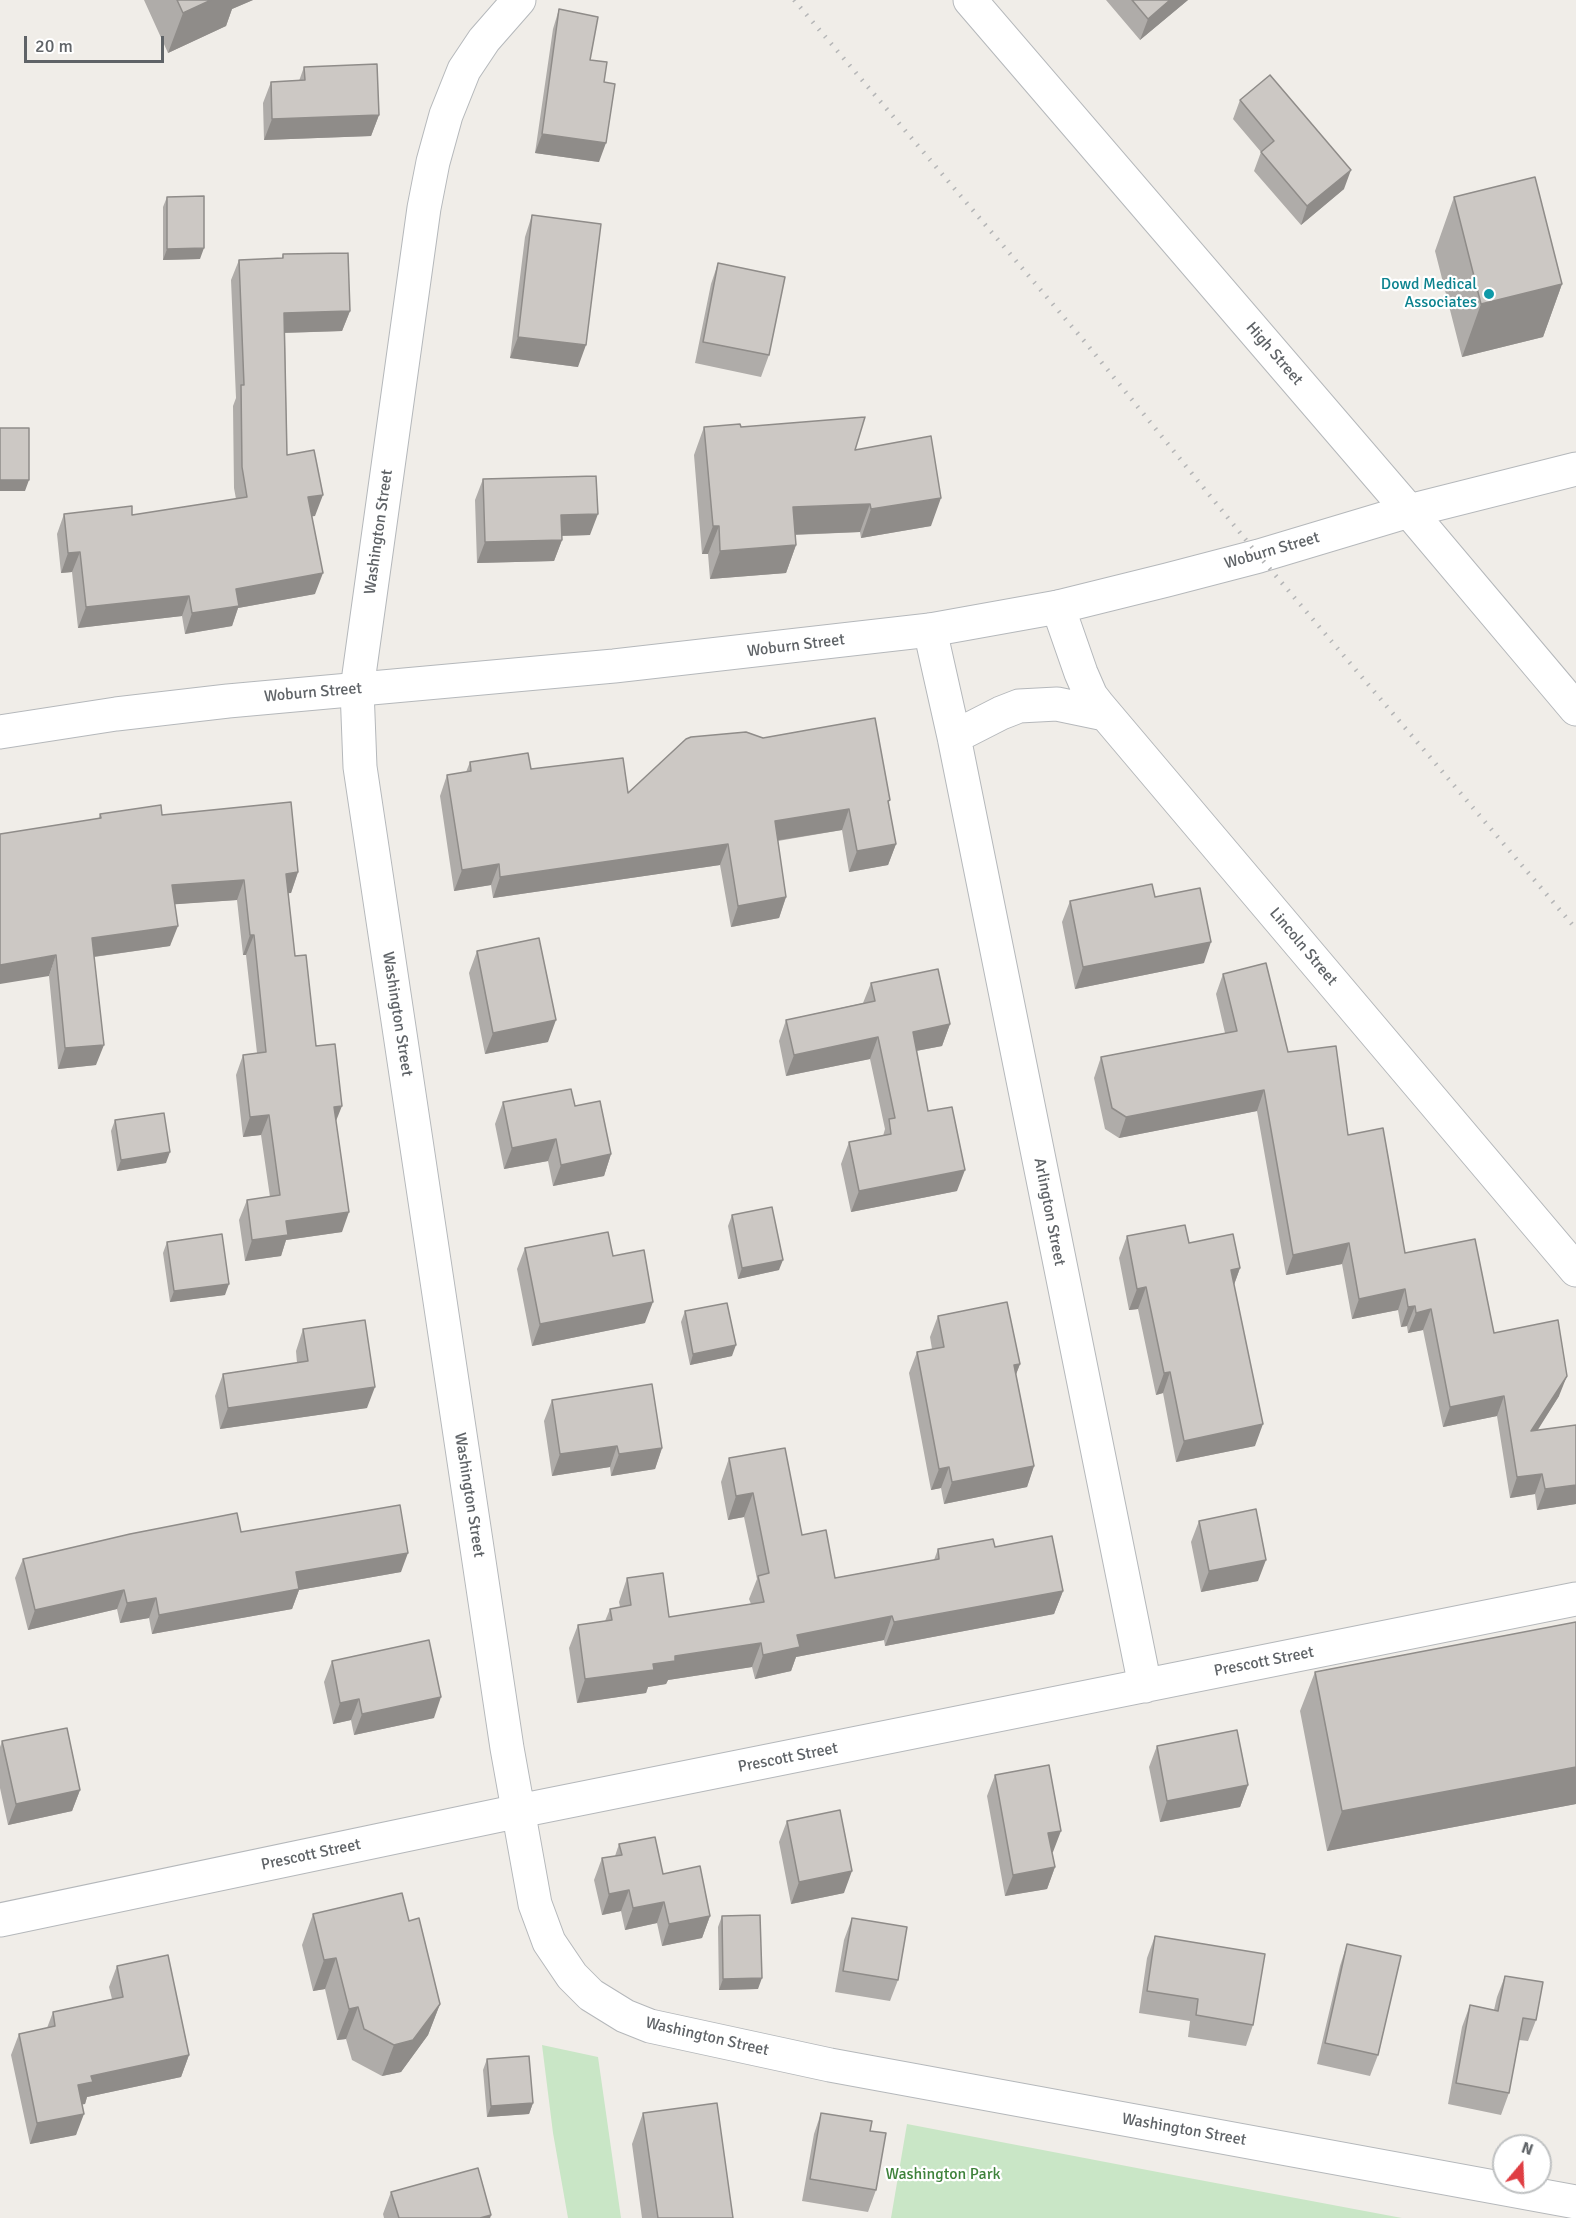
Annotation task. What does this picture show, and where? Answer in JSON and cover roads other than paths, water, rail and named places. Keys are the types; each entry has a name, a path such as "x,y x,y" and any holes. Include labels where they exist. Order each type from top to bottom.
{"street":[{"name":"Washington Street","path":"519,0 484,40 464,70 446,115 433,162 424,208 357,689 360,767 507,1748 535,1904 543,1930 555,1954 591,1995 613,2010 637,2021 842,2067 1576,2202"},
{"name":"High Street","path":"970,0 1576,709"},
{"name":"Woburn Street","path":"0,732 127,713 357,689 626,665 930,630 1058,607 1236,562 1409,511 1576,469"},
{"name":"Lincoln Street","path":"1058,607 1086,686 1105,714 1576,1270"},
{"name":"Arlington Street","path":"930,630 954,737 1145,1686"},
{"path":"954,737 1001,712 1019,706 1057,704 1105,714"},
{"name":"Prescott Street","path":"0,1920 519,1811 1576,1599"}],"railway":[{"path":"794,0 1085,342 1259,556 1576,929"}],"place":[{"name":"Dowd Medical Associates","path":"1489,294"}],"park label":[{"name":"Washington Park","path":"943,2175"}]}
